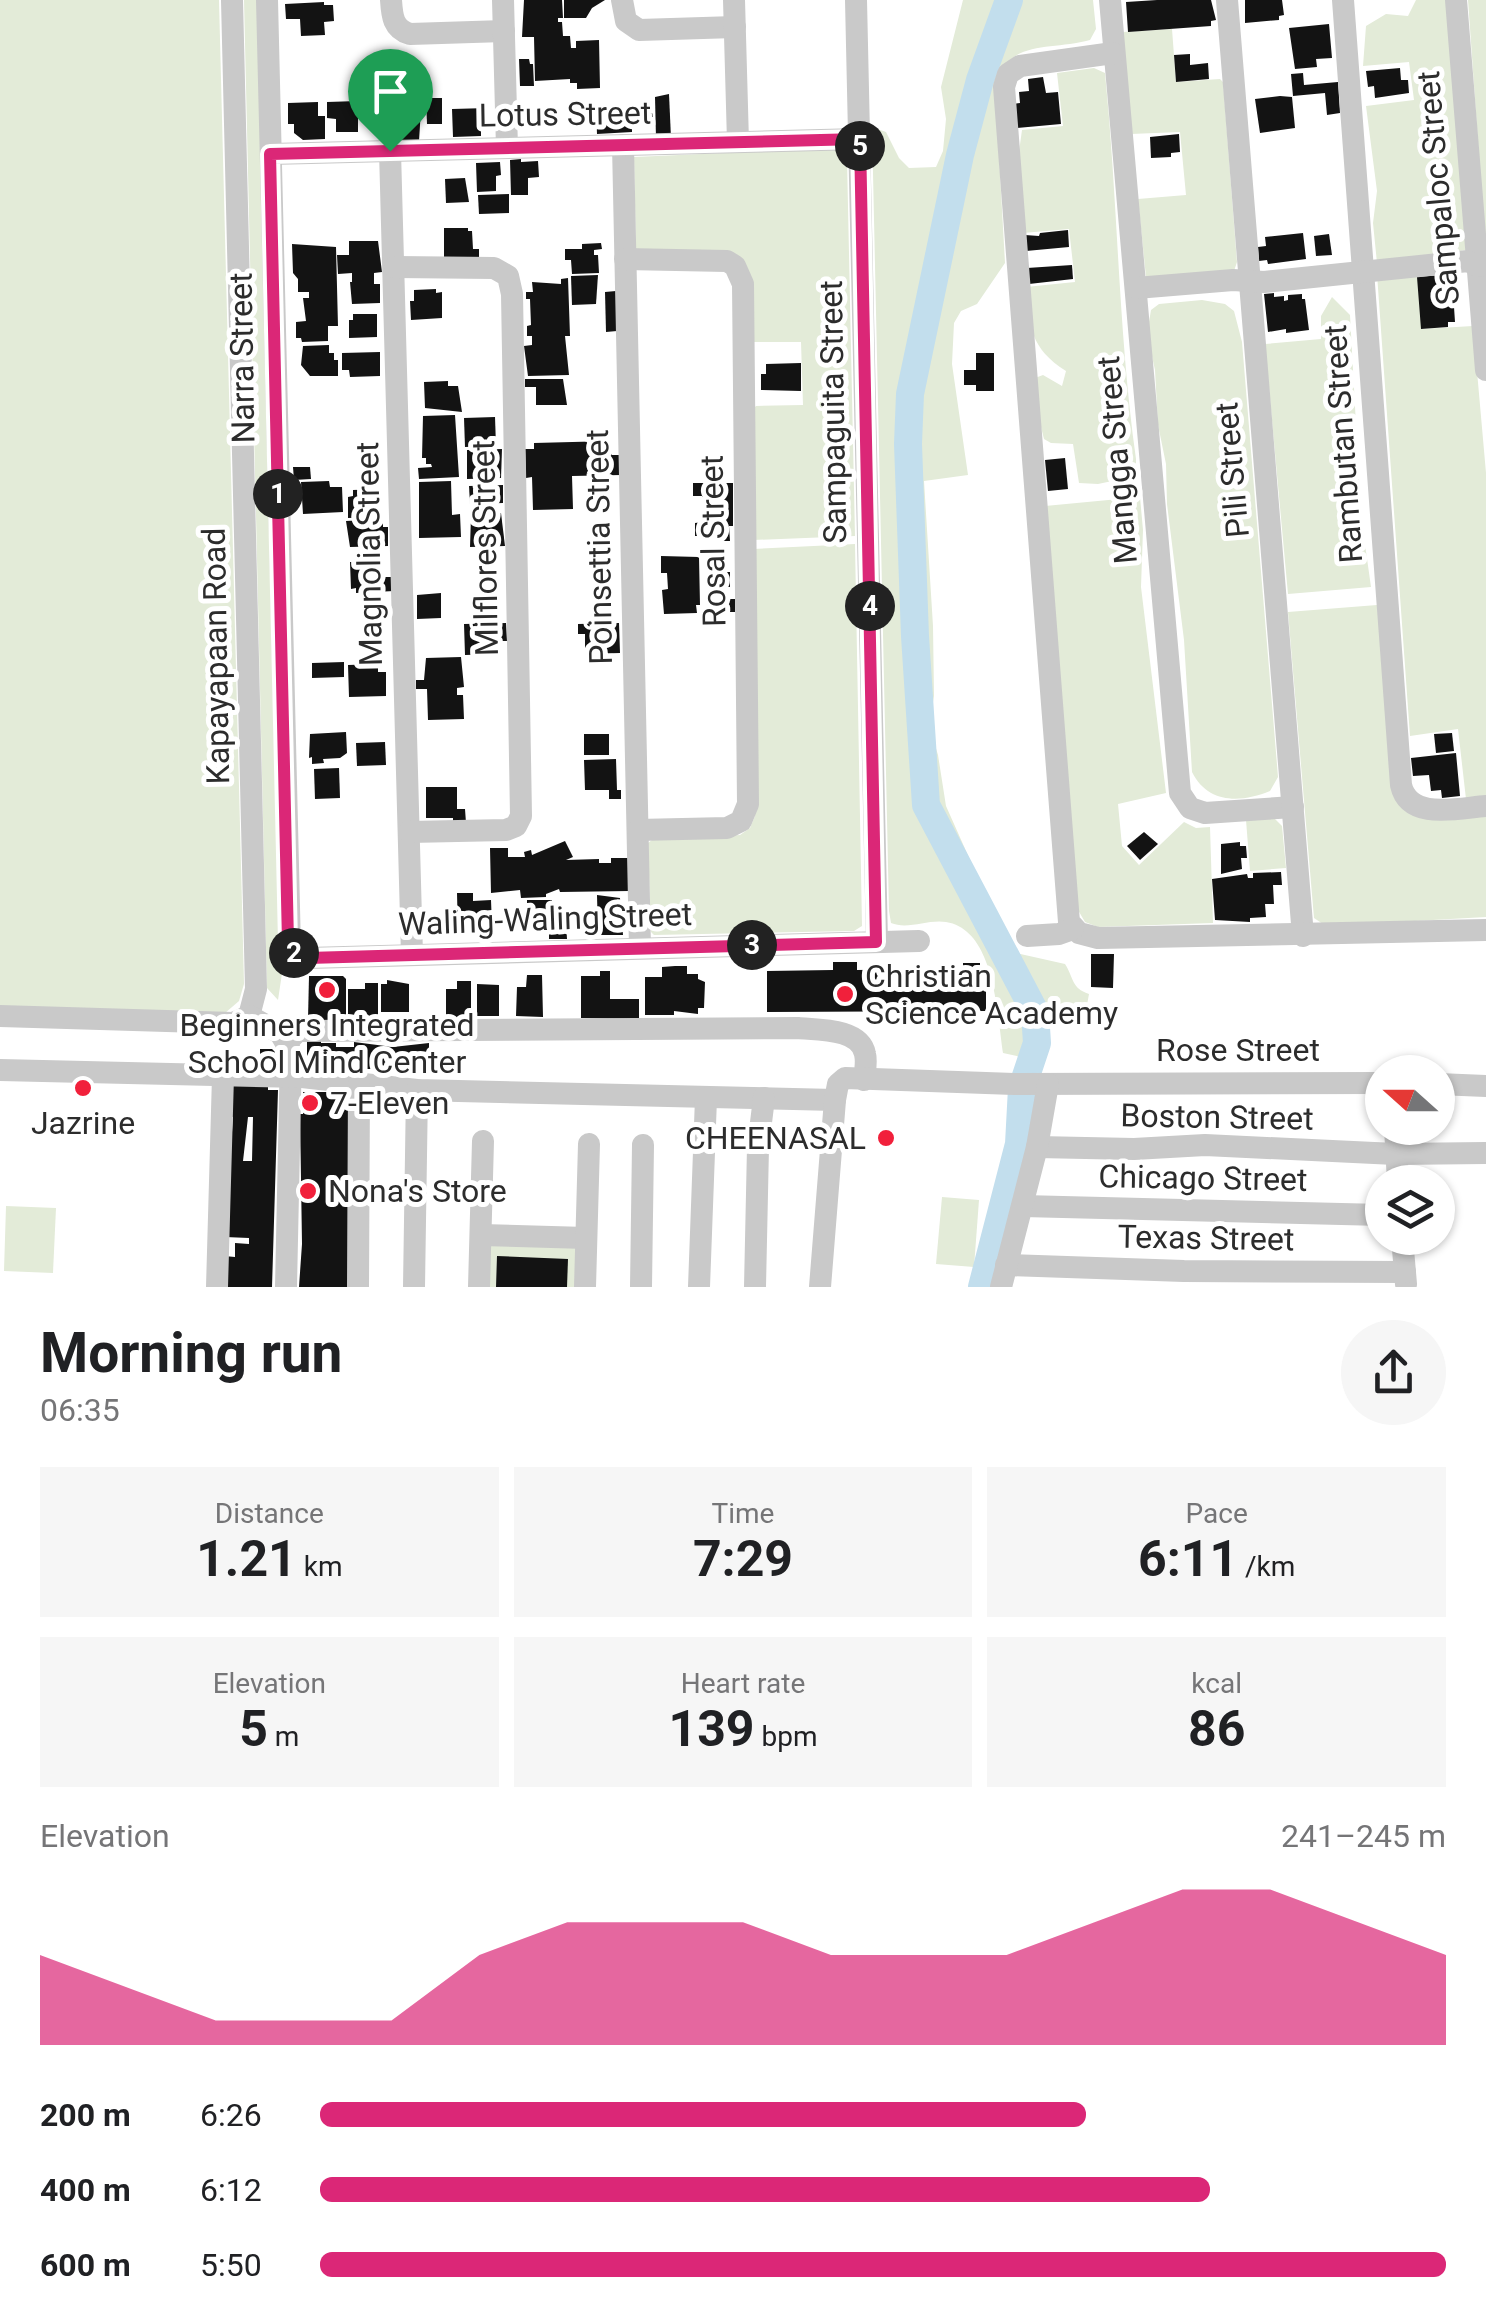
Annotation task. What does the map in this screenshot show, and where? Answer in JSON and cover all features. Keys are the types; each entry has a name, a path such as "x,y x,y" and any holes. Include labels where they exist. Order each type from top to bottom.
{"street":[{"name":"Kapayapaan Road","path":"232,0 256,989 249,1016"},
{"name":"Narra Street","path":"267,0 288,942 294,953"},
{"path":"392,0 394,22 410,34 504,31"},
{"path":"504,0 507,148"},
{"path":"622,0 626,21 639,30 735,27"},
{"path":"734,0 738,142"},
{"name":"Sampaguita Street","path":"856,0 876,942"},
{"name":"Mangga Street","path":"1110,0 1180,793 1190,808 1206,814 1292,807"},
{"name":"Pili Street","path":"1227,0 1302,936"},
{"name":"Rambutan Street","path":"1342,0 1400,785 1406,800 1418,807 1486,806"},
{"name":"Sampaloc Street","path":"1456,0 1481,265 1486,370"},
{"path":"1113,53 1020,66 1008,74 1004,87 1067,912 1073,928 1079,934 1098,938 1486,930"},
{"name":"Lotus Street","path":"270,154 860,139"},
{"name":"Poinsettia Street","path":"623,145 640,948"},
{"name":"Magnolia Street","path":"390,151 412,955"},
{"name":"Rosal Street","path":"625,259 727,261 735,266 743,284 748,804 742,821 727,828 638,830"},
{"path":"1136,288 1468,261 1481,265"},
{"name":"Milflores Street","path":"395,267 494,268 508,276 512,294 522,816 516,826 506,830 410,832"},
{"path":"1026,936 1059,934 1073,928"},
{"name":"Waling-Waling Street","path":"294,953 308,958 919,941"},
{"path":"0,1016 232,1023 249,1016 280,1033 291,1052 286,1287"},
{"path":"288,1041 298,1030 798,1028 834,1032 855,1040 866,1054 864,1080 841,1081 835,1100 820,1287"},
{"path":"0,1070 291,1077 417,1090 835,1100"},
{"path":"217,1287 224,1076"},
{"name":"Rose Street","path":"864,1080 1365,1082"},
{"path":"1003,1276 1037,1148 1032,1083"},
{"path":"358,1085 358,1287"},
{"path":"1455,1085 1486,1086"},
{"path":"414,1287 417,1090"},
{"path":"699,1287 706,1098"},
{"path":"756,1287 758,1148 764,1098"},
{"path":"480,1287 483,1141"},
{"path":"586,1287 589,1144"},
{"path":"641,1287 643,1145"},
{"name":"Boston Street","path":"1037,1148 1205,1145 1396,1154 1486,1153"},
{"path":"1395,1145 1397,1165"},
{"name":"Chicago Street","path":"1023,1206 1365,1214"},
{"path":"481,1235 586,1238"},
{"name":"Texas Street","path":"1003,1276 1406,1279"}],"green space":[{"path":"0,0 219,0 244,984 239,1001 225,1013 0,1006"},
{"path":"244,0 257,0 279,948 284,960 278,1000 267,988"},
{"path":"963,0 1093,0 1096,29 1090,40 1021,53 1002,69 995,84 1005,263 977,304 961,311 954,323 952,364 968,475 924,481 933,626 934,696 929,726 946,806 1011,952 1065,964 1076,986 1089,994 1081,1012 1046,1013 1037,1050 1021,1057 1003,1053 991,977 975,941 963,928 946,922 891,923 889,911 872,127 886,132 899,158 909,168 936,167 943,151 946,119 941,87"},
{"path":"1416,0 1447,0 1466,250 1377,263 1373,223 1377,191 1366,106 1414,100 1409,62 1363,66 1366,26 1386,14 1408,16"},
{"path":"1468,0 1486,0 1486,243 1485,241"},
{"path":"1172,29 1176,82 1223,82 1237,262 1234,271 1146,277 1138,199 1186,195 1180,132 1131,134 1123,32"},
{"path":"1094,68 1105,73 1125,363 1136,459 1136,476 1098,484 1079,483 1073,444 1044,439 1035,403 1035,378 1043,375 1062,386 1066,371 1038,345 1028,313 1026,287 1075,282 1069,229 1023,233 1018,159 1022,130 1063,126 1057,73"},
{"path":"840,148 847,159 855,536 753,540 751,411 756,406 803,405 801,342 750,342 748,270 636,250 634,157"},
{"path":"1417,270 1422,329 1473,326 1486,473 1486,797 1466,799 1458,729 1410,736 1377,274"},
{"path":"1332,297 1350,315 1361,516 1371,587 1288,594 1265,344 1321,339 1321,316"},
{"path":"1202,300 1225,304 1234,311 1242,342 1278,777 1270,791 1237,799 1207,790 1192,772 1184,640 1167,504 1166,464 1147,334 1151,310 1159,304"},
{"path":"1140,497 1141,587 1166,793 1118,804 1122,846 1139,865 1184,822 1196,828 1210,827 1213,923 1098,927 1085,922 1078,910 1045,506"},
{"path":"855,544 862,926 854,931 654,935 648,843 740,835 750,828 755,816 753,549"},
{"path":"1377,605 1398,798 1486,813 1486,917 1326,926 1314,918 1288,612"},
{"path":"1274,818 1282,826 1286,868 1250,871 1246,820"},
{"path":"942,1197 979,1200 974,1267 936,1264"},
{"path":"6,1206 56,1208 53,1273 4,1271"},
{"path":"489,1241 578,1243 577,1287 488,1287"}],"building":[{"path":"524,0 562,0 563,18 558,18 558,22 562,22 563,36 570,36 571,48 576,48 576,41 599,40 600,88 577,89 577,83 570,83 570,79 535,81 534,37 522,37"},
{"path":"564,0 605,0 592,8 586,18 564,18"},
{"path":"1211,0 1216,20 1211,21 1211,26 1128,32 1126,2"},
{"path":"1245,0 1282,0 1284,15 1279,20 1245,23"},
{"path":"285,4 333,5 334,21 324,22 325,35 301,36 300,19 286,19"},
{"path":"1329,24 1332,58 1316,59 1317,67 1295,69 1289,28"},
{"path":"1190,54 1190,65 1208,63 1209,79 1176,82 1174,55"},
{"path":"519,59 529,59 533,64 534,86 520,86"},
{"path":"1400,68 1401,80 1408,80 1409,93 1375,98 1374,86 1368,87 1366,71"},
{"path":"1303,73 1304,85 1338,82 1340,113 1327,115 1325,93 1293,96 1291,74"},
{"path":"1043,77 1046,93 1058,92 1061,124 1017,128 1013,104 1020,103 1019,92 1029,91 1028,79"},
{"path":"669,94 671,138 656,138 655,97"},
{"path":"1292,97 1295,128 1260,133 1255,99"},
{"path":"426,98 442,98 442,124 427,124"},
{"path":"418,100 419,141 392,141 391,101"},
{"path":"358,101 358,132 336,132 336,119 327,118 327,102"},
{"path":"318,102 318,116 325,116 325,139 303,140 294,133 294,124 288,124 288,103"},
{"path":"652,107 653,125 632,121 632,132 597,134 596,109"},
{"path":"488,108 488,123 481,123 481,136 453,137 452,109"},
{"path":"1179,134 1180,152 1171,153 1171,157 1151,158 1150,137"},
{"path":"510,160 538,161 539,177 528,178 528,195 511,195"},
{"path":"500,162 496,191 477,192 476,163"},
{"path":"465,178 469,202 446,203 445,179"},
{"path":"509,194 509,213 479,214 478,195"},
{"path":"444,228 472,231 473,249 479,249 479,259 444,260"},
{"path":"1068,230 1069,247 1026,251 1025,235"},
{"path":"1303,233 1306,259 1268,264 1267,260 1259,261 1258,247 1266,246 1265,237"},
{"path":"1329,234 1332,255 1316,256 1314,236"},
{"path":"349,241 378,241 382,272 374,273 374,284 380,284 380,303 352,304 352,273 338,274 337,255 349,255"},
{"path":"601,243 602,249 594,250 599,273 572,274 565,249"},
{"path":"292,244 336,247 338,326 328,326 328,341 302,342 296,338 296,322 306,321 303,298 309,298 309,292 298,292"},
{"path":"1072,265 1073,279 1029,284 1027,268"},
{"path":"598,275 596,304 572,305 571,276"},
{"path":"1441,275 1442,289 1438,289 1438,294 1453,292 1455,322 1448,322 1448,327 1421,329 1417,277"},
{"path":"568,278 570,336 565,336 569,375 528,376 524,346 532,345 532,336 527,336 527,326 531,325 526,292 533,292 532,282 561,284 561,279"},
{"path":"436,289 436,293 442,292 442,318 411,320 414,290"},
{"path":"616,291 617,331 606,332 605,292"},
{"path":"1274,293 1274,297 1284,296 1284,301 1288,295 1302,294 1309,330 1268,332 1264,294"},
{"path":"353,314 377,314 377,337 349,338"},
{"path":"329,345 329,353 334,353 334,360 338,360 338,376 310,376 301,365 303,346"},
{"path":"380,352 380,376 350,377 349,370 342,370 342,353"},
{"path":"976,353 994,353 994,391 976,391 976,385 964,385 964,370 976,370"},
{"path":"801,363 801,391 761,390 761,374 766,374 766,364"},
{"path":"525,379 563,379 567,405 536,405 536,387 525,387"},
{"path":"448,381 448,386 458,386 462,412 425,408 424,382"},
{"path":"455,415 459,477 419,479 418,468 432,467 422,458 423,416"},
{"path":"495,417 496,446 465,447 464,418"},
{"path":"611,441 612,455 620,455 621,475 572,476 573,509 533,510 532,477 526,478 525,449 534,449 534,443"},
{"path":"502,449 501,478 467,479 467,450"},
{"path":"1065,458 1068,489 1048,491 1045,460"},
{"path":"293,467 310,467 311,479 294,480"},
{"path":"329,481 330,487 342,487 343,512 303,514 301,482"},
{"path":"451,481 452,515 460,514 461,537 419,538 419,482"},
{"path":"693,483 733,483 730,541 704,541 704,536 695,536 695,523 703,522 704,500 702,496 693,496"},
{"path":"503,485 503,503 470,504 469,486"},
{"path":"378,489 382,517 348,518 348,497 353,496 353,490"},
{"path":"501,513 505,546 470,547 471,515"},
{"path":"383,519 383,527 388,527 388,546 350,547 346,521"},
{"path":"661,556 699,557 697,613 664,614 662,590 668,589 667,573 661,573"},
{"path":"350,562 373,562 374,567 381,567 381,577 394,577 394,591 356,593 356,588 351,589"},
{"path":"718,572 730,572 730,587 718,587"},
{"path":"441,593 441,618 417,619 417,595"},
{"path":"713,599 735,599 735,612 714,612"},
{"path":"506,623 507,641 501,641 501,654 465,655 464,624"},
{"path":"619,623 620,653 585,654 585,634 578,634 578,624"},
{"path":"461,657 464,687 457,688 457,695 463,695 464,719 428,720 427,689 416,689 416,680 424,680 426,658"},
{"path":"344,662 344,677 312,678 312,663"},
{"path":"378,664 378,672 386,672 386,696 349,697 348,665"},
{"path":"346,732 347,753 312,764 310,734"},
{"path":"1452,733 1454,751 1436,753 1434,734"},
{"path":"584,734 609,734 609,755 584,755"},
{"path":"385,742 386,765 357,766 356,743"},
{"path":"1456,753 1460,796 1442,798 1441,790 1431,791 1429,775 1413,776 1411,758"},
{"path":"616,759 621,799 609,799 609,790 585,790 584,760"},
{"path":"339,768 340,798 315,799 314,769"},
{"path":"426,787 457,787 457,809 465,809 466,823 453,823 453,818 426,818"},
{"path":"1144,832 1158,844 1140,860 1127,846"},
{"path":"565,841 573,857 566,860 599,859 599,863 611,863 611,858 629,858 629,891 559,889 546,897 521,898 520,890 491,893 490,848 508,848 508,857 525,857 524,852 531,850 532,855"},
{"path":"1240,842 1240,846 1246,846 1247,858 1241,858 1242,869 1221,874 1221,844"},
{"path":"1281,872 1282,885 1273,885 1274,904 1265,904 1266,917 1250,918 1250,922 1215,920 1212,879 1247,874 1253,878 1253,873"},
{"path":"457,893 473,893 473,901 491,900 492,926 471,927 471,936 458,936"},
{"path":"597,895 620,898 623,935 598,935"},
{"path":"527,900 552,900 552,916 559,916 559,923 566,923 567,939 549,939 549,928 512,929 511,908 527,907"},
{"path":"1091,954 1114,954 1113,988 1091,987"},
{"name":"Christian Science Academy","path":"833,962 857,962 857,970 924,969 924,978 963,978 963,963 980,963 980,977 986,977 986,1011 767,1012 767,971 833,970"},
{"path":"687,966 687,974 698,974 698,979 705,982 704,1008 698,1008 698,1014 674,1011 674,1015 645,1015 645,977 662,977 662,967"},
{"path":"600,971 610,971 610,999 639,999 639,1019 581,1018 581,976 600,976"},
{"path":"527,975 542,975 543,1017 516,1016 517,987 526,987"},
{"name":"Beginners Integrated School Mind Center","path":"309,976 346,979 346,1020 308,1020"},
{"path":"387,980 409,984 409,1012 381,1012 381,984 387,984"},
{"path":"457,981 471,981 471,1018 446,1018 446,989 457,989"},
{"path":"365,983 378,983 378,1016 348,1016 348,989 365,989"},
{"path":"477,984 499,985 499,1016 477,1016"},
{"path":"307,1036 321,1036 321,1043 336,1043 336,1047 354,1047 354,1042 393,1047 429,1043 429,1069 307,1069"},
{"path":"260,1049 272,1049 278,1055 277,1064 271,1069 260,1069"},
{"path":"230,1083 268,1084 268,1090 278,1090 272,1287 224,1287 224,1256 235,1257 235,1243 249,1244 249,1238 225,1237 233,1117 229,1116","holes":["248,1117 253,1117 252,1161 243,1161"]},
{"path":"329,1086 349,1086 351,1287 299,1287 303,1092 329,1092"},
{"path":"497,1256 568,1259 567,1287 496,1287"}],"waterway":[{"path":"982,1287 1019,1144 1022,1088 1037,1043 1035,1012 926,805 908,444 910,394 960,155 980,80 1009,0"}],"place":[{"name":"Beginners Integrated School Mind Center","path":"327,990"},
{"name":"Christian Science Academy","path":"845,994"},
{"name":"Jazrine","path":"83,1088"},
{"name":"7-Eleven","path":"310,1103"},
{"name":"CHEENASAL","path":"886,1138"},
{"name":"Nona's Store","path":"308,1191"}],"route":[{"path":"860,139 876,942 308,958 290,948 270,154 390,151 860,139"}]}
